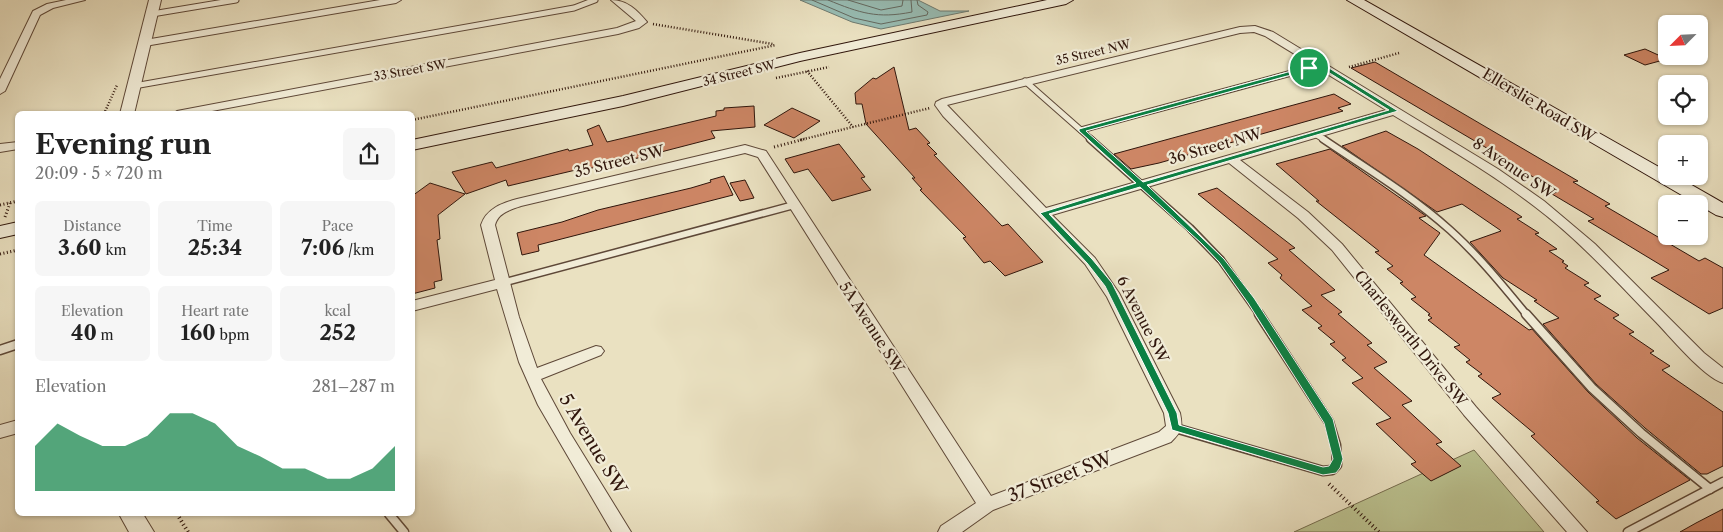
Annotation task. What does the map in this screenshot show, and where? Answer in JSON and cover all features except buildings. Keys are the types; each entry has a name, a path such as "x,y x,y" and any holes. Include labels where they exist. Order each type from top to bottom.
{"main road":[{"name":"34 Street SW","path":"415,144 623,101 800,57 1066,0"},
{"name":"Ellerslie Road SW","path":"1354,0 1723,211"},
{"path":"0,232 15,229"}],"street":[{"path":"0,91 34,15 40,10 80,0"},
{"path":"128,111 155,0"},
{"path":"145,43 396,0"},
{"path":"616,0 632,11 642,22"},
{"name":"33 Street SW","path":"193,111 618,31 636,26 642,22"},
{"name":"8 Avenue SW","path":"1255,29 1269,34 1494,172 1547,209 1584,242 1699,357 1723,377"},
{"name":"35 Street NW","path":"941,105 947,99 1240,30 1255,29"},
{"name":"6 Avenue SW","path":"941,105 1090,261 1109,285 1172,413 1175,428"},
{"name":"36 Street NW","path":"1044,213 1395,111"},
{"path":"0,148 15,145"},
{"name":"35 Street SW","path":"492,215 517,203 736,150 756,151"},
{"name":"5A Avenue SW","path":"756,151 766,159 986,505"},
{"name":"Charlesworth Drive SW","path":"1232,159 1303,215 1337,247 1470,412 1578,532"},
{"name":"5 Avenue SW","path":"492,215 488,225 502,283 532,376 546,406 622,532"},
{"path":"415,305 502,283"},
{"path":"532,376 596,351"},
{"path":"0,432 15,427"},
{"name":"37 Street SW","path":"947,532 986,505 1166,437 1175,428"},
{"path":"131,516 142,532"}],"lane":[{"path":"152,14 236,0"},
{"path":"134,86 574,8 595,0"},
{"path":"1081,130 1326,69"},
{"path":"1025,81 1142,184 1222,260 1251,300 1329,422 1336,445 1337,465 1332,470 1323,471 1175,428"},
{"path":"1315,134 1424,209 1451,230 1477,256 1577,372 1619,413 1710,489"},
{"path":"502,283 794,205"},
{"path":"0,350 15,345"},
{"path":"1628,532 1723,482"},
{"path":"391,516 404,532"}],"path":[{"path":"415,119 776,45 642,22"},
{"path":"1326,69 1398,53"},
{"path":"807,72 853,127"},
{"path":"756,151 941,105"},
{"path":"0,205 15,202"},
{"path":"0,254 15,251"},
{"path":"178,516 188,532"}],"green space":[{"path":"1474,450 1544,532 1294,532"}],"water":[{"path":"800,0 918,0 940,11 969,11 881,29 852,22"}],"route":[{"path":"1309,68 1081,130 1142,184 1205,242 1222,260 1251,300 1329,422 1338,459 1337,465 1332,470 1323,471 1175,428 1175,420 1172,413 1109,285 1090,261 1044,213 1142,184 1232,159 1395,111 1321,65 1309,68"}]}
